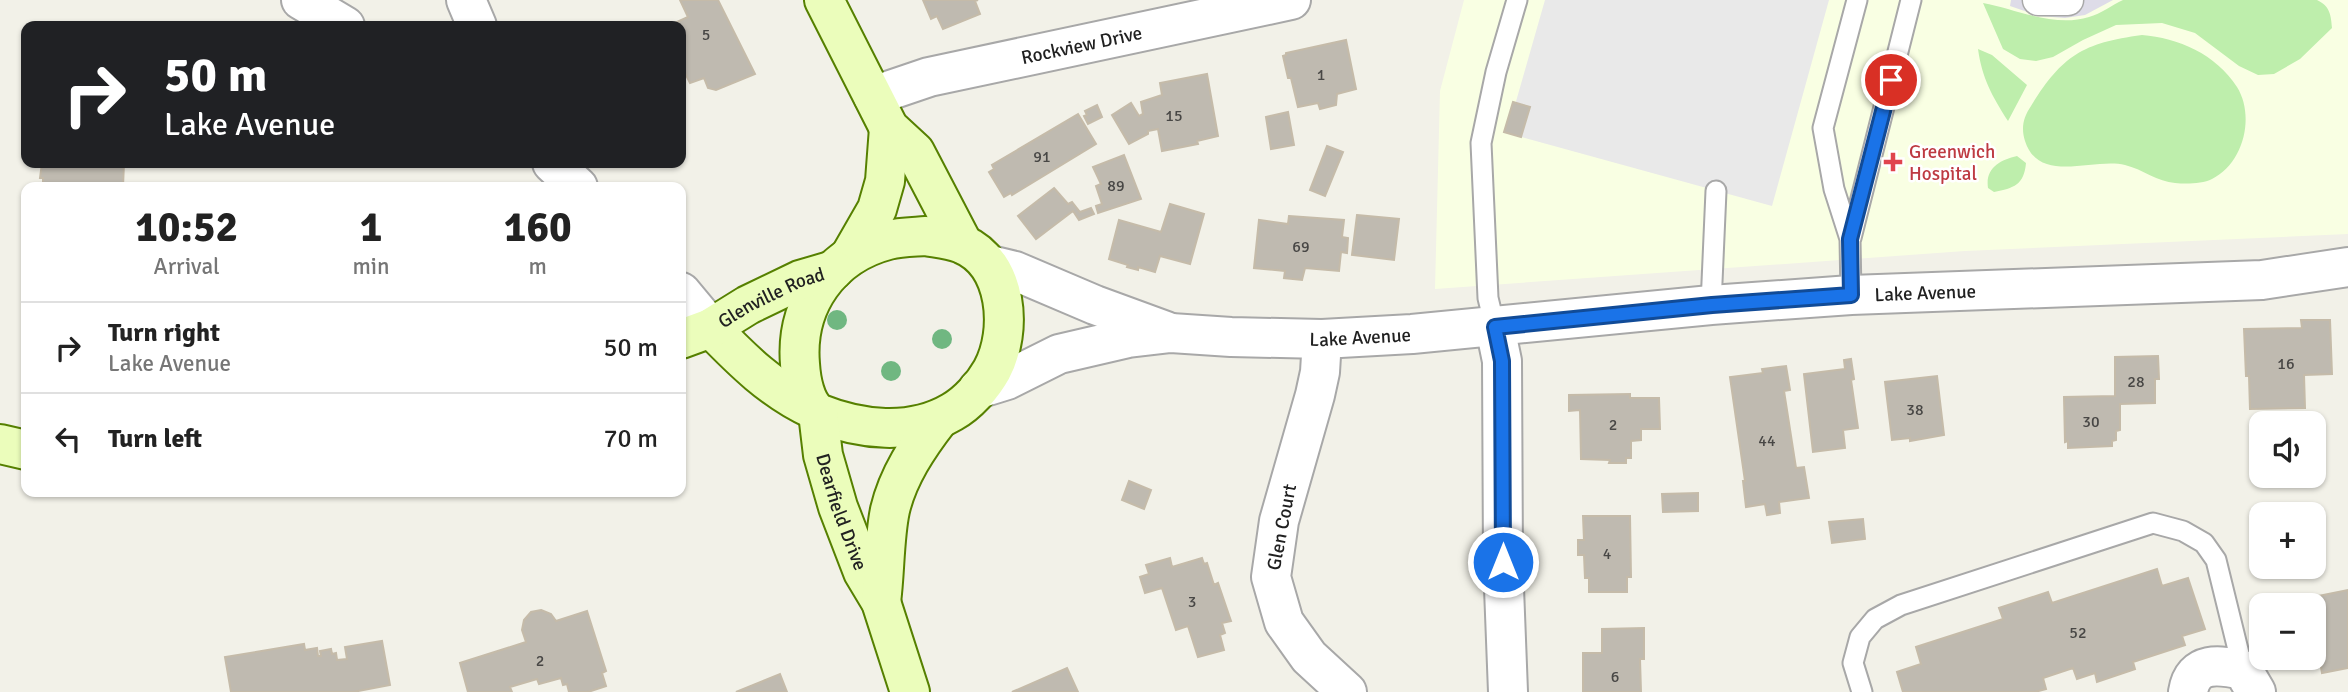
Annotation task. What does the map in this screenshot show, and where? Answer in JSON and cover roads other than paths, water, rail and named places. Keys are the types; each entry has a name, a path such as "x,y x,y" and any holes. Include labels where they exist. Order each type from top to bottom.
{"main road":[{"path":"824,0 881,112 915,152 976,254 999,286 1003,305 1002,340 992,370 978,389 954,411 939,419 881,429 860,427 816,411 803,387 799,351 801,328 807,308 818,289 842,263 877,209 885,181 881,112"},
{"path":"842,263 887,240 905,237 926,236 976,254"},
{"name":"Glenville Road","path":"696,334 748,305 842,263"},
{"name":"Glenville Road","path":"696,334 743,361 787,395 816,411"},
{"name":"Dearfield Drive","path":"816,411 823,455 838,507 863,572 881,602 910,692"},
{"name":"Dearfield Drive","path":"881,602 890,510 901,479 939,419"},
{"path":"0,444 21,449"}],"street":[{"path":"301,0 337,21"},
{"path":"466,0 475,21"},
{"name":"Rockview Drive","path":"881,112 929,77 1291,0"},
{"path":"2038,0 2068,0"},
{"path":"557,168 573,182"},
{"name":"Lake Avenue","path":"976,254 1095,305 1171,333"},
{"name":"Lake Avenue","path":"978,389 1007,380 1059,354 1128,338 1171,333 1322,339 1412,334 1712,305 1851,295 2262,280 2348,267"},
{"name":"Lake Avenue","path":"2262,280 2320,287 2348,286"},
{"path":"686,306 696,334"},
{"path":"1495,327 1502,361 1503,562 1508,692"},
{"name":"Glen Court","path":"1322,339 1320,372 1279,521 1271,577 1284,622 1309,657 1347,692"},
{"path":"2188,692 2189,684 2198,672 2216,664 2250,681"}],"lane":[{"path":"1495,327 1488,298 1481,143 1496,72 1517,0"},
{"path":"1850,239 1834,189 1823,128 1857,0"},
{"path":"1851,295 1850,239 1911,0"},
{"path":"1712,305 1716,191"},
{"path":"1862,692 1853,663 1860,637 1875,619 1901,605 2153,523 2183,531 2204,543 2217,560 2250,681"}],"place":[{"name":"Greenwich Hospital","path":"1893,162"}]}
